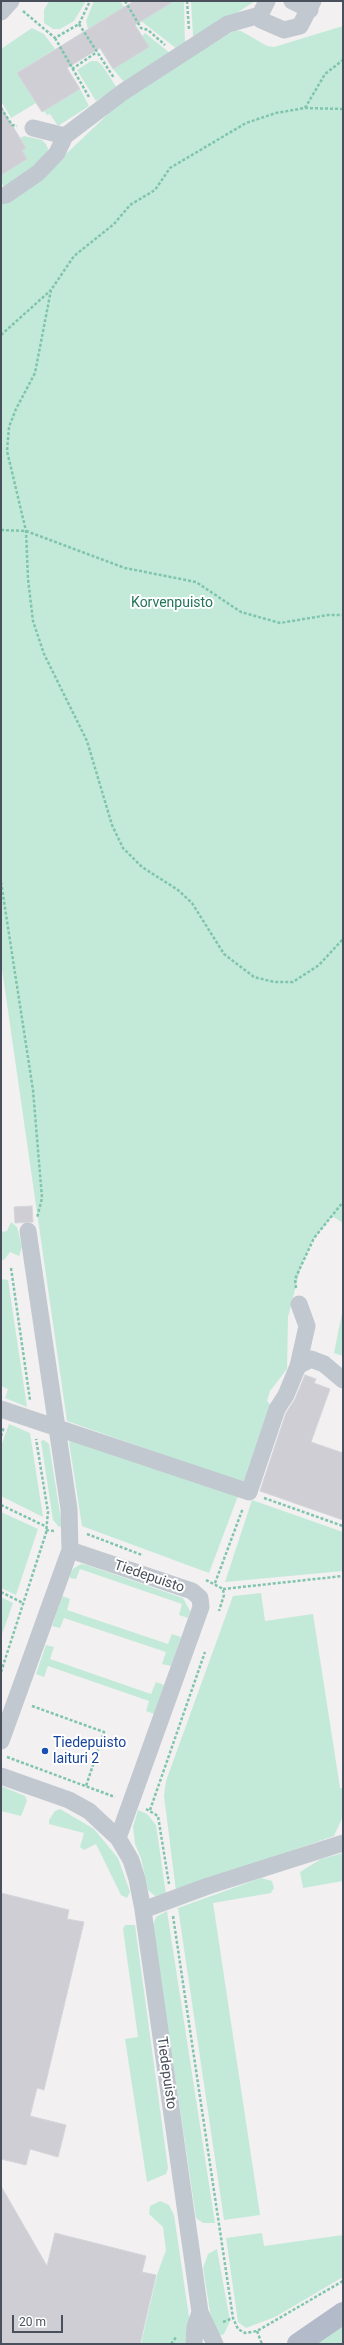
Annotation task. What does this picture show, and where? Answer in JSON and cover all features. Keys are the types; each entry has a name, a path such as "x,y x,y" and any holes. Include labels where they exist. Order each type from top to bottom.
{"main road":[{"path":"296,2343 343,2313"}],"street":[{"path":"263,8 261,20 284,30 290,29 300,26 312,6 292,1"},
{"path":"1,12 14,3"},
{"path":"1,196 38,173 57,153 66,136 124,92 228,24 263,8"},
{"path":"33,128 66,136"},
{"path":"1,1741 70,1550 69,1509 56,1426 32,1225"},
{"path":"1,1409 33,1421 56,1426 249,1492 277,1409 286,1395 298,1366 308,1326 299,1304"},
{"path":"298,1366 311,1359 324,1364 343,1380"},
{"name":"Tiedepuisto","path":"70,1550 192,1591 200,1598 201,1607 118,1838"},
{"name":"Tiedepuisto","path":"1,1776 69,1800 105,1824 118,1838 133,1866 142,1910 200,2312 215,2344"},
{"path":"142,1910 208,1886 343,1842"},
{"name":"Tiedepuisto","path":"194,2344 195,2327 200,2312"}],"path":[{"path":"55,38 79,24 90,1"},
{"path":"125,1 141,28 148,30 185,52 187,1"},
{"path":"14,3 55,38 97,112"},
{"path":"79,24 124,92"},
{"path":"72,69 97,52"},
{"path":"304,108 325,74 343,60"},
{"path":"1,108 12,125 33,128"},
{"path":"1,335 51,290 74,256 114,224 130,205 155,190 170,168 246,123 276,113 304,108 343,109"},
{"path":"51,290 34,373 16,408 8,438 7,451 26,531 28,579 33,621 44,654 87,741 112,825 123,848 142,867 178,890 192,903 224,954 254,977 274,982 293,982 319,965 343,939"},
{"path":"1,530 26,531 125,568 196,582 241,612 280,623 328,614 343,615"},
{"path":"1,882 34,1090 42,1198 32,1225"},
{"path":"299,1304 295,1279 314,1238 343,1202"},
{"path":"1,1672 46,1529 48,1512 11,1268"},
{"path":"215,1583 249,1492 343,1526"},
{"path":"1,1505 46,1529 84,1533 143,1555"},
{"path":"201,1578 215,1583 223,1589 343,1576"},
{"path":"218,1615 224,1595 223,1589"},
{"path":"1,1592 23,1603"},
{"path":"150,1810 207,1645"},
{"path":"16,1701 104,1732 86,1786"},
{"path":"245,2333 257,2331 343,2281"},
{"path":"257,2331 262,2344"}],"green space":[{"path":"49,1 86,1 74,21 60,29 53,29 44,23 44,10"},
{"path":"94,1 120,1 124,7 88,29 86,21"},
{"path":"174,1 184,1 185,45 177,49 141,21"},
{"path":"191,1 255,1 197,39 193,36"},
{"name":"Korvenpuisto","path":"343,26 343,1223 332,1216 312,1241 301,1266 288,1317 287,1369 270,1391 267,1401 270,1404 243,1483 67,1421 1,962 1,202 48,171 126,97 235,30 241,31 267,46 274,47"},
{"path":"32,28 44,34 55,49 17,73 36,103 11,118 1,101 1,49"},
{"path":"145,33 170,53 124,82 113,69"},
{"path":"91,61 97,61 102,65 117,88 96,101 77,70"},
{"path":"80,89 89,106 58,126 50,114 47,115 44,111"},
{"path":"24,136 42,140 46,144 48,149 45,159 4,187 1,182 1,175 27,159 22,150 26,147 20,138"},
{"path":"11,1222 17,1227 22,1247 19,1256 10,1252 4,1260 1,1259 1,1232 7,1231"},
{"path":"1,1279 8,1280 27,1407 5,1398 8,1389 1,1386"},
{"path":"343,1308 343,1356 334,1353"},
{"path":"9,1424 30,1433 43,1517 1,1496 1,1446"},
{"path":"75,1439 238,1496 209,1573 82,1526 69,1442"},
{"path":"44,1440 49,1444 62,1526 59,1527 53,1520 41,1441"},
{"path":"252,1500 343,1532 343,1571 225,1582"},
{"path":"1,1512 38,1529 16,1595 1,1588"},
{"path":"81,1564 183,1598 190,1611 188,1618 179,1615 182,1604 80,1569 76,1579 70,1578 70,1573 74,1568"},
{"path":"261,1593 265,1621 313,1614 340,1788 343,1788 343,1816 334,1836 176,1891 164,1796 166,1781 233,1596"},
{"path":"62,1596 70,1599 67,1610 168,1644 172,1634 181,1637 171,1666 162,1664 166,1652 64,1618 60,1628 52,1626"},
{"path":"1,1597 13,1603 1,1637"},
{"path":"46,1645 54,1647 50,1659 151,1694 156,1682 164,1685 154,1714 146,1711 149,1701 48,1666 44,1677 36,1674"},
{"path":"1,1786 25,1796 27,1801 21,1816 1,1811"},
{"path":"60,1809 94,1829 118,1858 130,1892 127,1898 121,1895 96,1844 84,1850 80,1847 84,1833 49,1824 49,1820 55,1811"},
{"path":"138,1810 147,1814 156,1825 166,1894 155,1896 148,1890 141,1858 135,1844 133,1827"},
{"path":"343,1853 343,1881 303,1888 300,1872 321,1859"},
{"path":"261,1878 272,1881 274,1888 271,1893 213,1903 260,2215 224,2220 178,1908"},
{"path":"167,1911 215,2223 203,2223 196,2218 153,1925 156,1917"},
{"path":"125,1925 135,1925 168,2168 166,2174 147,2182 125,2039 138,2037 123,1929"},
{"path":"160,2201 169,2205 174,2215 193,2344 141,2344 157,2275 166,2250 163,2227 149,2214 150,2206"},
{"path":"262,2233 264,2246 343,2235 343,2277 275,2317 246,2328 238,2322 226,2238"},
{"path":"217,2249 230,2321 224,2334 219,2336 213,2330 203,2268 208,2254"},
{"path":"343,2315 343,2344 304,2344"}],"building":[{"path":"134,1 174,1 135,25 149,47 113,69 100,48 67,68 80,89 42,112 17,73"},
{"path":"1,107 26,148 22,150 27,159 1,175"},
{"path":"32,1206 33,1222 15,1223 14,1207"},
{"path":"305,1375 316,1379 314,1383 330,1389 311,1442 343,1453 343,1520 260,1491 286,1413 295,1399"},
{"path":"1,1893 69,1910 67,1919 84,1922 44,2090 37,2088 30,2116 66,2125 58,2157 30,2149 26,2165 1,2159"},
{"path":"1,2186 47,2266 55,2233 146,2256 142,2272 156,2275 140,2344 1,2344"}],"place":[{"name":"Tiedepuisto laituri 2","path":"45,1751"}]}
